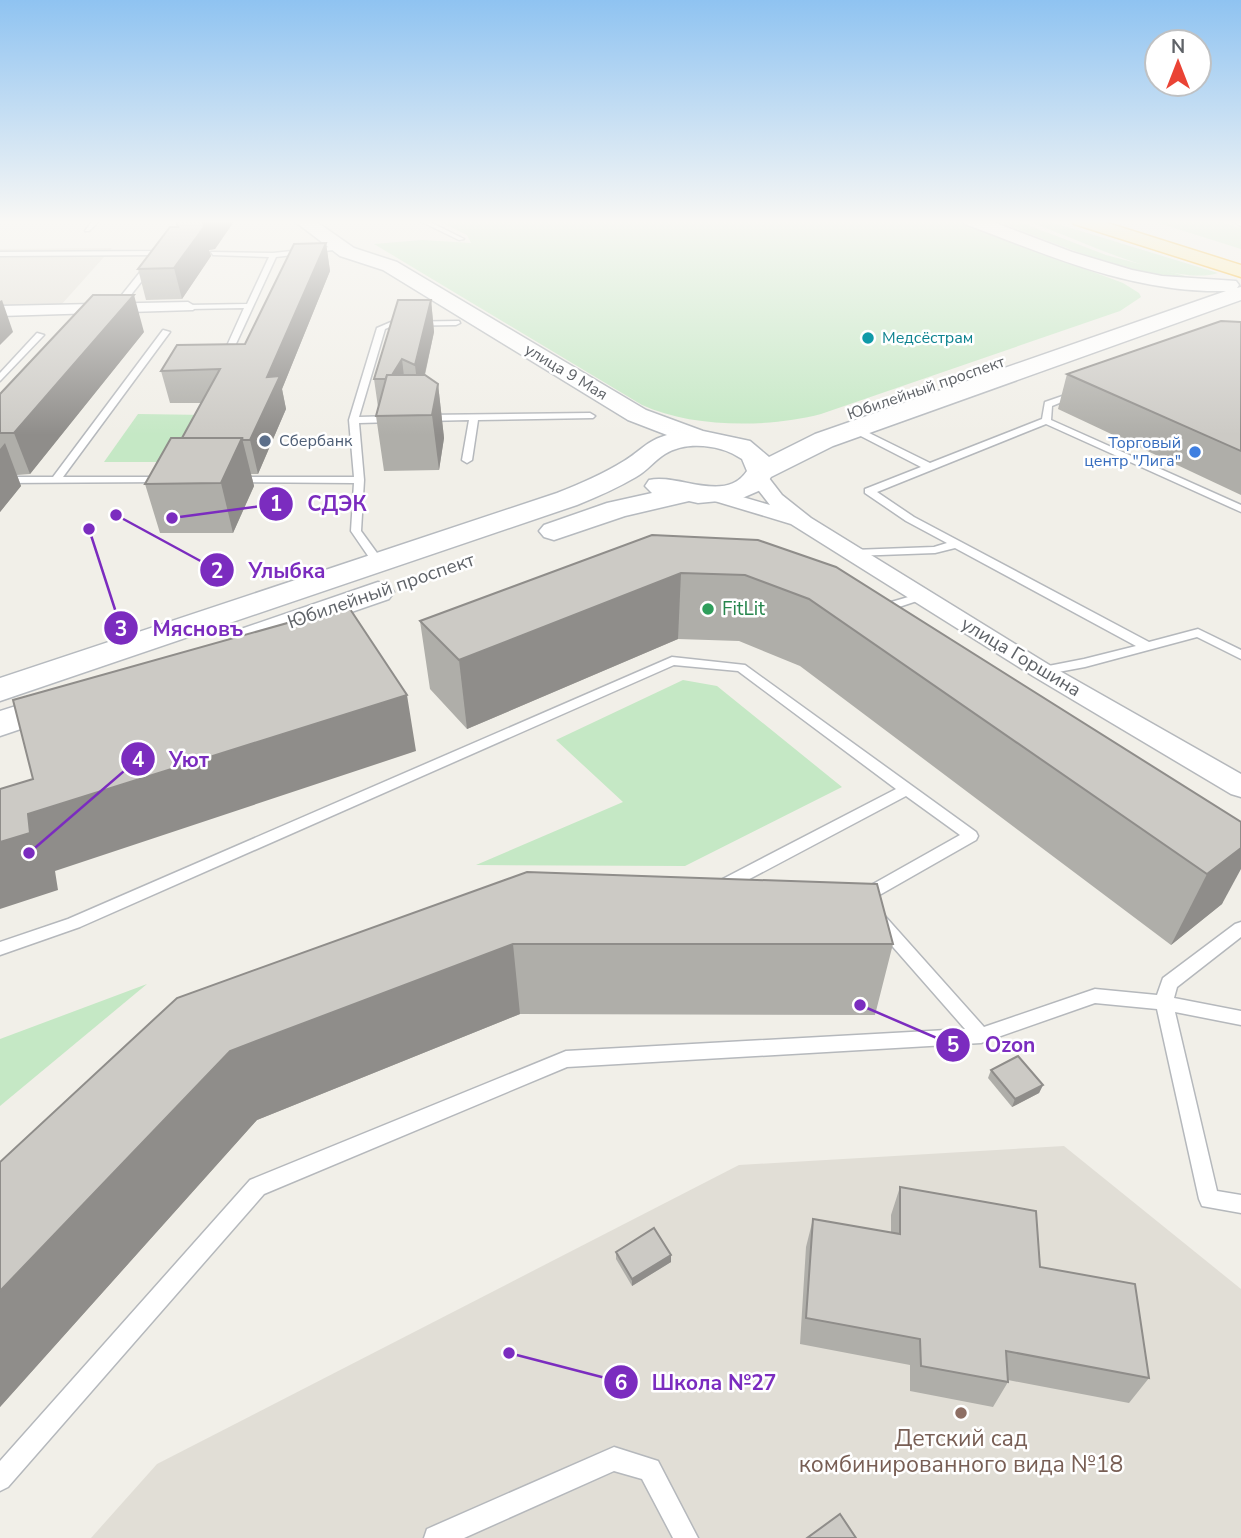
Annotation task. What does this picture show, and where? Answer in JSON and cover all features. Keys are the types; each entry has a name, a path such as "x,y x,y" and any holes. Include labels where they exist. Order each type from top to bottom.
{"main road":[{"name":"улица 9 Мая","path":"406,292 613,421 628,432 643,461"},
{"name":"улица 9 Мая","path":"433,292 637,415 707,439"},
{"path":"1143,308 1149,295 1146,292"},
{"name":"Юбилейный проспект","path":"0,690 566,499 590,490 643,461 656,448 667,444 772,433 833,420 1143,308 1210,292"},
{"name":"Юбилейный проспект","path":"221,647 593,517 700,494 744,488 760,474 807,447 1167,320 1196,316 1229,292"},
{"name":"Юбилейный проспект","path":"707,439 748,451 760,463 760,474"},
{"path":"643,461 647,477 655,484 700,494"},
{"path":"0,724 91,692"}],"street":[{"path":"0,311 188,307"},
{"name":"улица Горшина","path":"760,474 775,499 803,523 1042,671 1241,787"},
{"name":"улица Горшина","path":"700,494 754,505 803,523"}],"lane":[{"path":"116,308 129,292"},
{"path":"222,365 256,292"},
{"path":"188,307 250,306"},
{"path":"379,564 356,531 359,480 354,420 381,328 391,324 456,323"},
{"path":"56,480 166,332"},
{"path":"0,377 40,335"},
{"path":"1046,421 1048,404 1086,391"},
{"path":"354,420 590,416"},
{"path":"467,460 474,418"},
{"path":"1147,647 910,519 869,491 1046,421 1241,509"},
{"path":"854,429 929,467"},
{"path":"0,480 180,480"},
{"path":"221,480 359,480"},
{"path":"853,553 935,551 956,544"},
{"path":"862,615 922,596"},
{"path":"1042,671 1198,633 1241,655"},
{"path":"0,949 74,923 672,661 741,668 971,836 860,898 981,1036"},
{"path":"704,896 907,789"},
{"path":"1241,928 1169,983 1164,1003 1209,1199 1241,1204"},
{"path":"0,1479 257,1187 566,1059 981,1036 1095,996 1164,1003 1241,1018"},
{"path":"436,1538 614,1459 650,1469 686,1538"}],"shaded area":[{"path":"0,292 73,292 61,305 0,306"},
{"name":"Детский сад комбинированного вида №18","path":"1064,1146 1241,1289 1241,1538 91,1538 157,1464 739,1165"}],"green space":[{"path":"454,292 1137,292 1141,297 1120,311 800,419 754,423 707,422 662,413 642,405"},
{"path":"138,414 208,415 178,462 104,462"},
{"path":"683,680 717,686 842,787 685,866 476,865 623,802 556,740"},
{"path":"147,984 0,1106 0,1039"}],"building":[{"path":"271,292 305,292 267,377 280,376 250,440 182,438 220,369 161,371 177,345 245,344"},
{"path":"93,295 134,295 14,433 0,433 0,394"},
{"path":"398,300 431,300 415,365 402,359 392,375 387,375 386,379 374,379"},
{"path":"1221,321 1241,322 1241,451 1067,374"},
{"path":"387,375 425,375 438,384 432,415 376,416"},
{"path":"171,438 242,438 221,483 145,484"},
{"path":"652,535 758,540 836,567 1241,822 1241,848 1207,874 809,599 745,575 681,573 459,660 420,621"},
{"path":"348,606 407,695 28,814 30,833 0,842 0,789 33,779 13,700"},
{"path":"527,872 877,884 893,944 513,944 230,1051 0,1291 0,1162 177,998"},
{"path":"1018,1056 1043,1085 1015,1099 991,1070"},
{"path":"900,1187 1036,1211 1040,1267 1135,1284 1149,1378 1006,1351 1008,1382 921,1366 920,1339 806,1318 813,1219 900,1234"},
{"path":"654,1228 671,1255 632,1279 616,1252"},
{"path":"840,1514 856,1538 807,1538"}],"place":[{"name":"Медсёстрам","path":"868,338"},
{"name":"Сбербанк","path":"265,441"},
{"name":"Торговый центр \"Лига\"","path":"1195,452"},
{"name":"Улыбка","path":"116,515"},
{"name":"СДЭК","path":"172,518"},
{"name":"Мясновъ","path":"89,529"},
{"name":"FitLit","path":"708,609"},
{"name":"Уют","path":"29,853"},
{"name":"Ozon","path":"860,1005"},
{"name":"Школа №27","path":"509,1353"},
{"name":"Детский сад комбинированного вида №18","path":"961,1413"}]}
